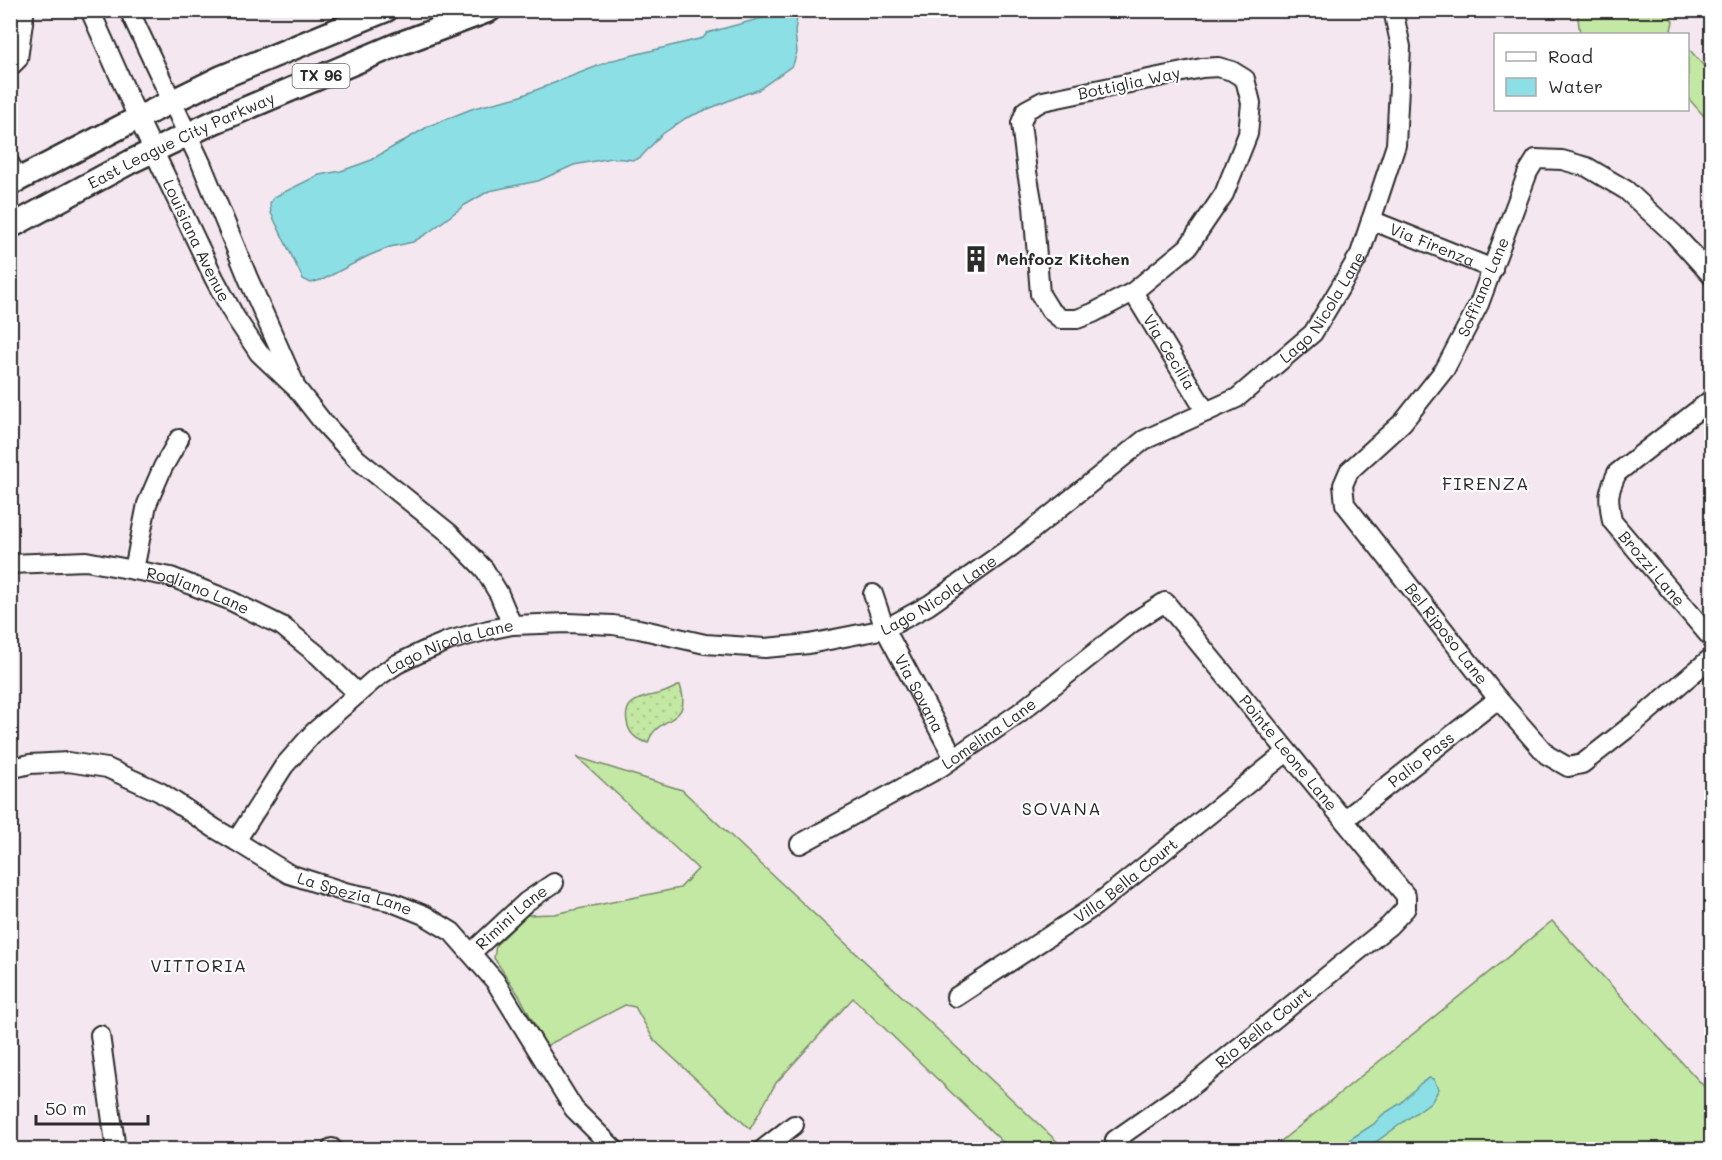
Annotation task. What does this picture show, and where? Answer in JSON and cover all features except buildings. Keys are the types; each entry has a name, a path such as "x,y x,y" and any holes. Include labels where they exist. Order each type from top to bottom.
{"main road":[{"name":"TX 96","path":"13,176 222,77 386,10"},
{"name":"East League City Parkway","path":"10,228 132,161 214,122 396,45 490,10"}],"street":[{"path":"10,67 18,59 24,15 22,10"},
{"name":"Louisiana Avenue","path":"90,10 214,278 235,317 259,353 297,389 322,421 357,459 449,533 484,569 499,594 512,625"},
{"name":"Louisiana Avenue","path":"129,10 188,134 297,389"},
{"name":"Lago Nicola Lane","path":"236,841 284,766 314,732 357,693 390,669 424,651 448,641 512,625 568,622 639,629 705,644 765,648 809,644 885,629 929,604 1011,548 1144,440 1236,398 1313,333 1360,254 1396,145 1401,48 1393,10"},
{"name":"Bottiglia Way","path":"1218,67 1232,71 1245,78 1251,102 1248,134 1224,194 1188,247 1133,292 1077,319 1061,319 1050,310 1040,294 1034,206 1021,123 1026,110 1043,101 1202,68 1218,67"},
{"name":"Soffiano Lane","path":"1343,485 1349,471 1403,422 1445,369 1479,304 1528,172 1536,159 1562,160 1587,167 1626,190 1674,234 1712,276"},
{"name":"Via Firenza","path":"1371,220 1493,269"},
{"name":"Via Cecilia","path":"1133,292 1206,412"},
{"name":"Brozzi Lane","path":"1712,399 1617,473 1609,491 1612,521 1712,639"},
{"path":"134,570 147,504 163,467 179,440"},
{"name":"Bel Riposo Lane","path":"1343,485 1345,504 1498,699 1547,755 1568,767 1582,764 1712,657"},
{"name":"Rogliano Lane","path":"10,564 86,561 171,577 229,600 282,626 319,656 357,693"},
{"name":"Via Sovana","path":"873,594 885,629 954,758"},
{"name":"Pointe Leone Lane","path":"1165,602 1406,896 1406,908"},
{"name":"Lomelina Lane","path":"800,844 941,767 1019,713 1132,622 1165,602"},
{"name":"Palio Pass","path":"1344,820 1498,699"},
{"name":"Villa Bella Court","path":"956,998 1095,906 1287,752"},
{"name":"La Spezia Lane","path":"10,769 30,764 68,762 107,768 160,792 289,874 345,892 389,902 424,915 452,932 495,981 574,1109 615,1149"},
{"name":"Rimini Lane","path":"471,953 526,902 554,883"},
{"name":"Rio Bella Court","path":"1115,1140 1189,1088 1389,926 1406,908"},
{"path":"100,1035 116,1149"},
{"path":"762,1149 794,1125"}],"green space":[{"path":"1577,11 1668,11 1673,22 1671,30 1674,33 1580,33"},
{"path":"1689,49 1711,74 1711,124 1689,99"},
{"path":"680,685 683,698 678,714 658,727 648,743 635,737 629,729 626,717 630,705 641,698 662,693"},
{"path":"577,757 682,790 1065,1149 1010,1149 853,998 776,1083 750,1129 654,1040 635,1007 625,1005 546,1046 520,997 494,958 496,945 527,915 554,914 680,888 698,869"},
{"path":"1552,921 1711,1094 1711,1149 1270,1150"}],"water":[{"path":"784,12 794,12 797,18 795,31 797,52 793,65 758,90 686,118 661,135 641,157 635,160 611,158 574,165 538,181 489,191 413,242 390,247 311,283 303,279 271,213 270,203 274,197 319,175 341,171 369,161 429,126 474,108 518,97 613,60 703,38 707,33"},
{"path":"1429,1078 1433,1079 1439,1089 1432,1101 1369,1149 1335,1149 1374,1124"}],"place":[{"name":"Mehfooz Kitchen","path":"976,259"}],"district":[{"name":"FIRENZA","path":"1486,484"},
{"name":"SOVANA","path":"1062,809"},
{"name":"VITTORIA","path":"199,966"}]}
